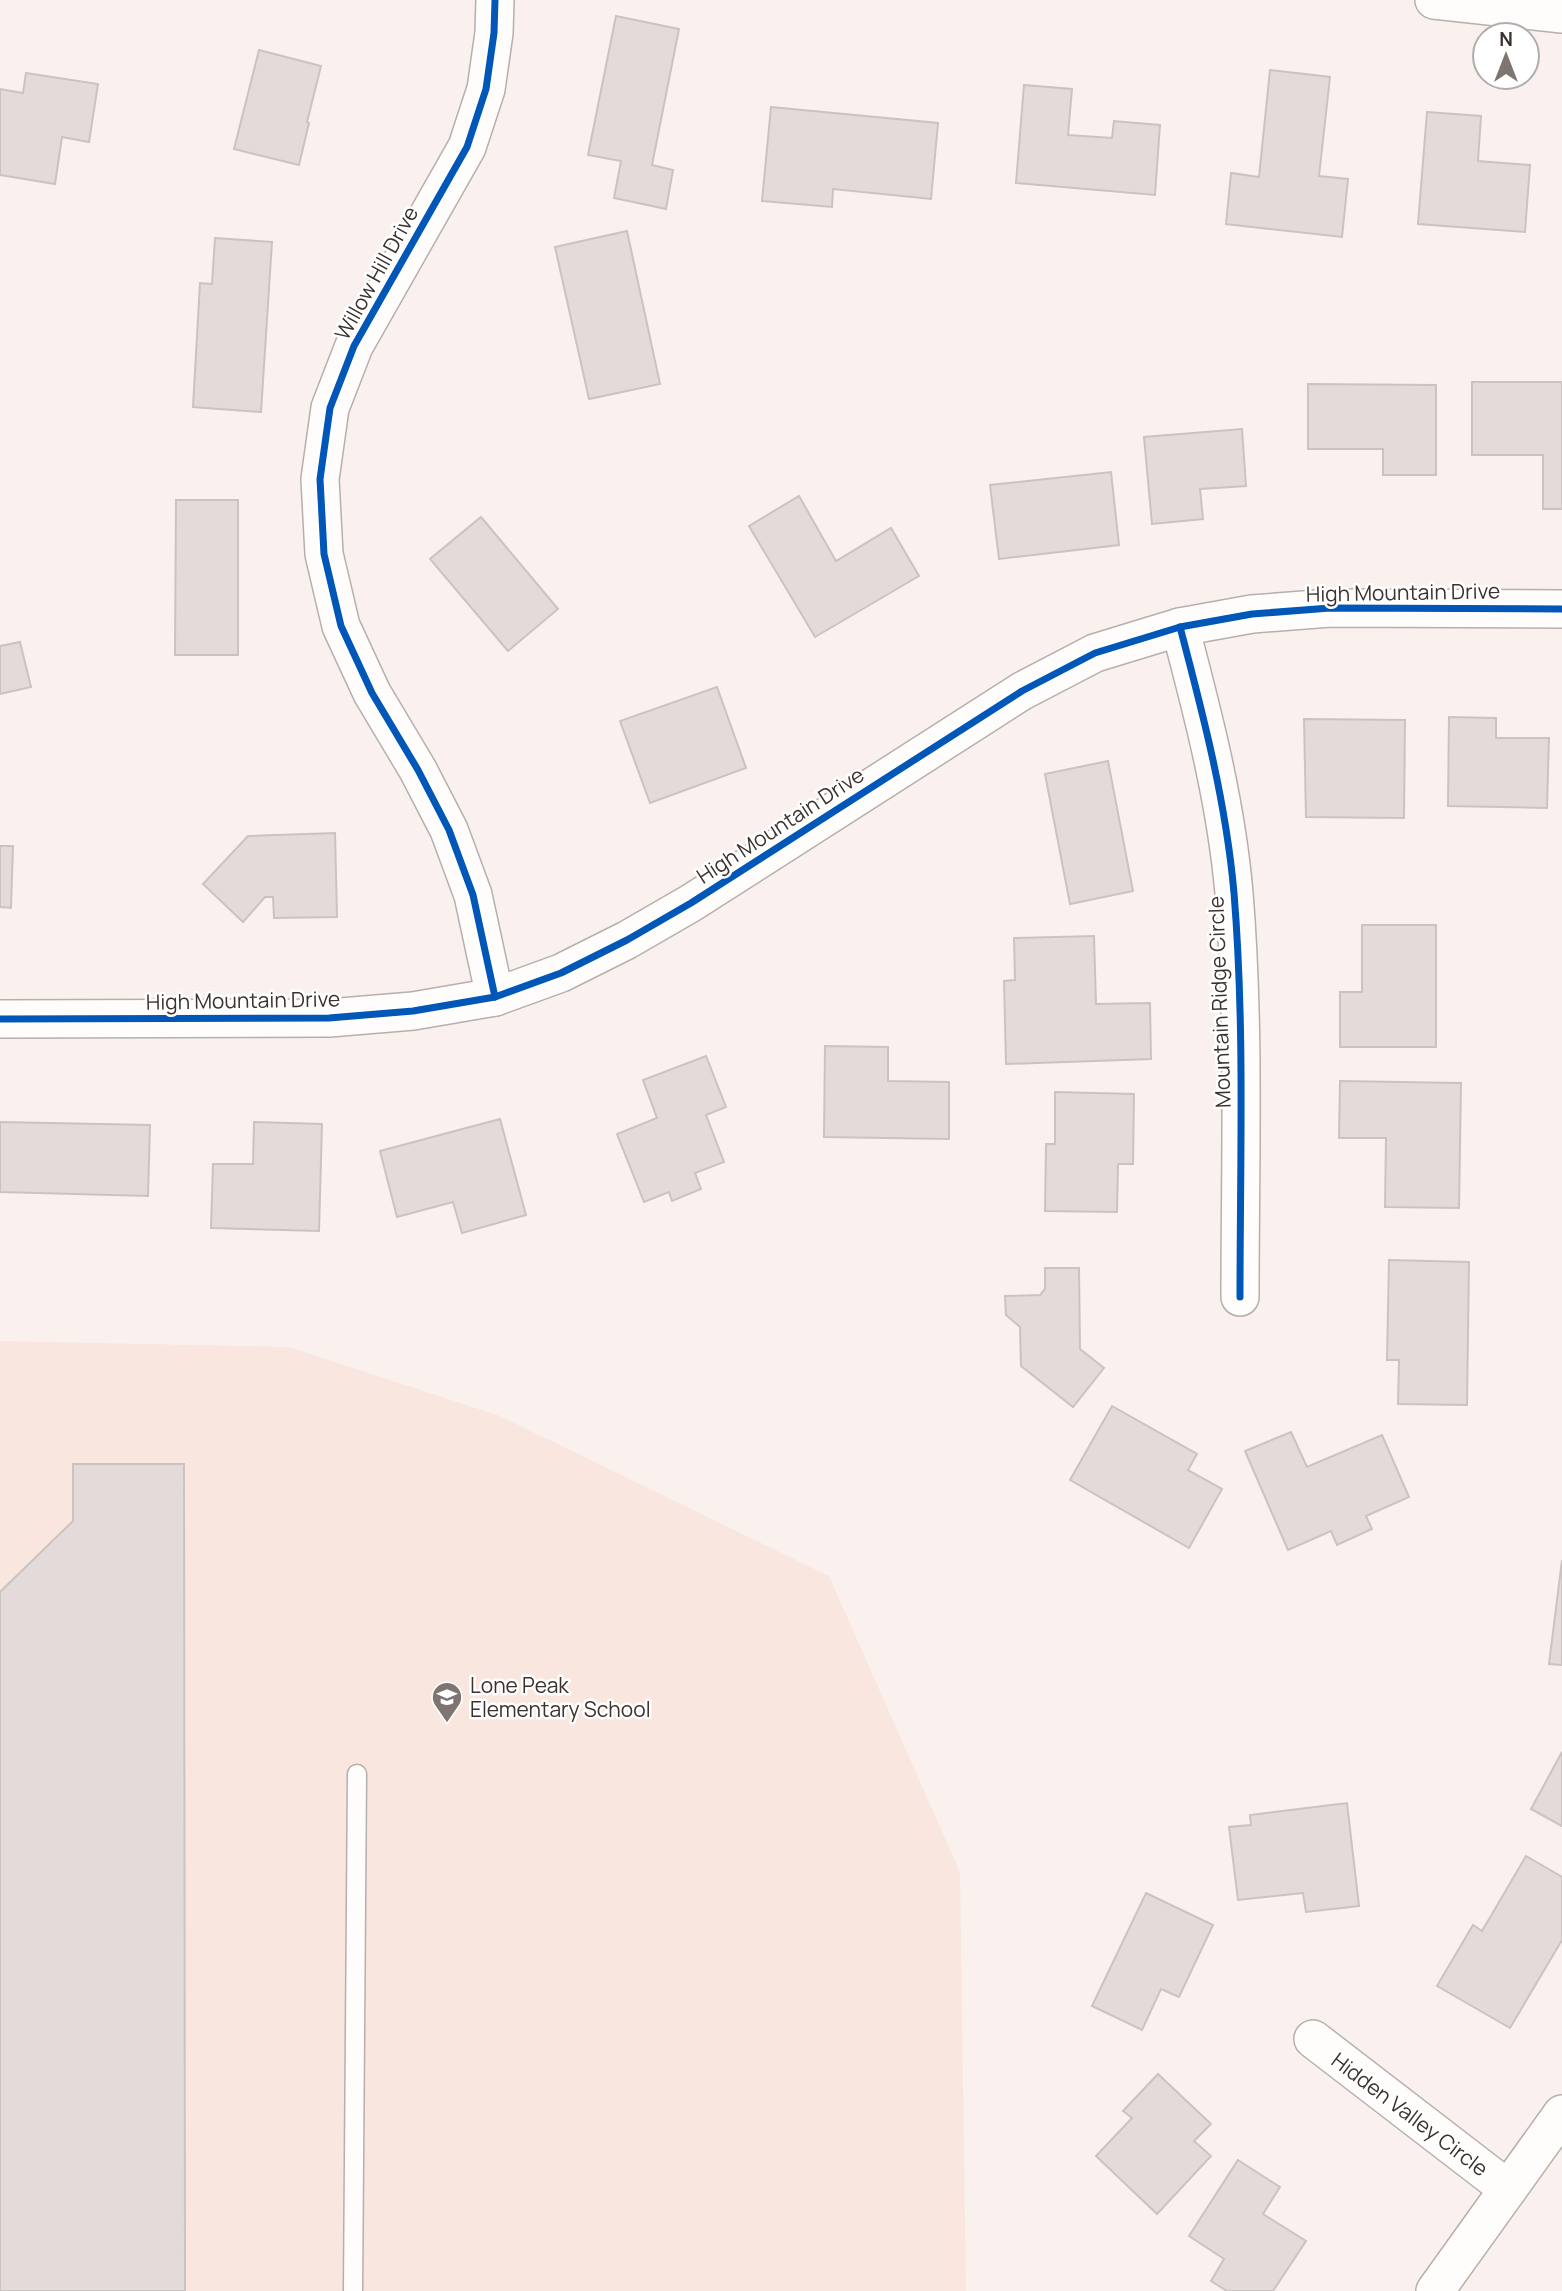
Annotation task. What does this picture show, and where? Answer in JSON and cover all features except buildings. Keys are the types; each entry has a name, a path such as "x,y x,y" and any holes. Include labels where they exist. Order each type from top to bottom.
{"street":[{"name":"Willow Hill Drive","path":"495,0 494,33 486,89 467,147 354,346 330,408 320,480 324,554 341,626 372,693 418,770 449,830 473,895 495,997"},
{"path":"1434,0 1562,14"},
{"name":"High Mountain Drive","path":"0,1018 329,1018 413,1011 495,997 561,973 627,940 691,903 1022,691 1095,653 1180,627 1252,614 1330,608 1562,608"},
{"name":"Mountain Ridge Circle","path":"1180,627 1220,794 1234,890 1240,991 1240,1297"},
{"name":"Hidden Valley Circle","path":"1312,2039 1508,2189"},
{"path":"1435,2291 1562,2114"}],"lane":[{"path":"353,2291 357,1774"}],"shaded area":[{"name":"Lone Peak Elementary School","path":"0,1341 289,1347 500,1416 829,1576 960,1872 966,2291 0,2291"}],"cycle path":[{"path":"495,0 494,33 486,89 467,147 354,346 330,408 320,479 324,554 341,626 372,693 418,770 449,830 473,895 495,997"},
{"path":"0,1019 329,1018 413,1011 495,997 561,973 627,940 691,903 1022,691 1095,653 1180,627 1252,614 1330,608 1562,609"},
{"path":"1180,627 1219,792 1234,893 1241,1044 1240,1297"}],"place":[{"name":"Lone Peak Elementary School","path":"447,1724"}]}
